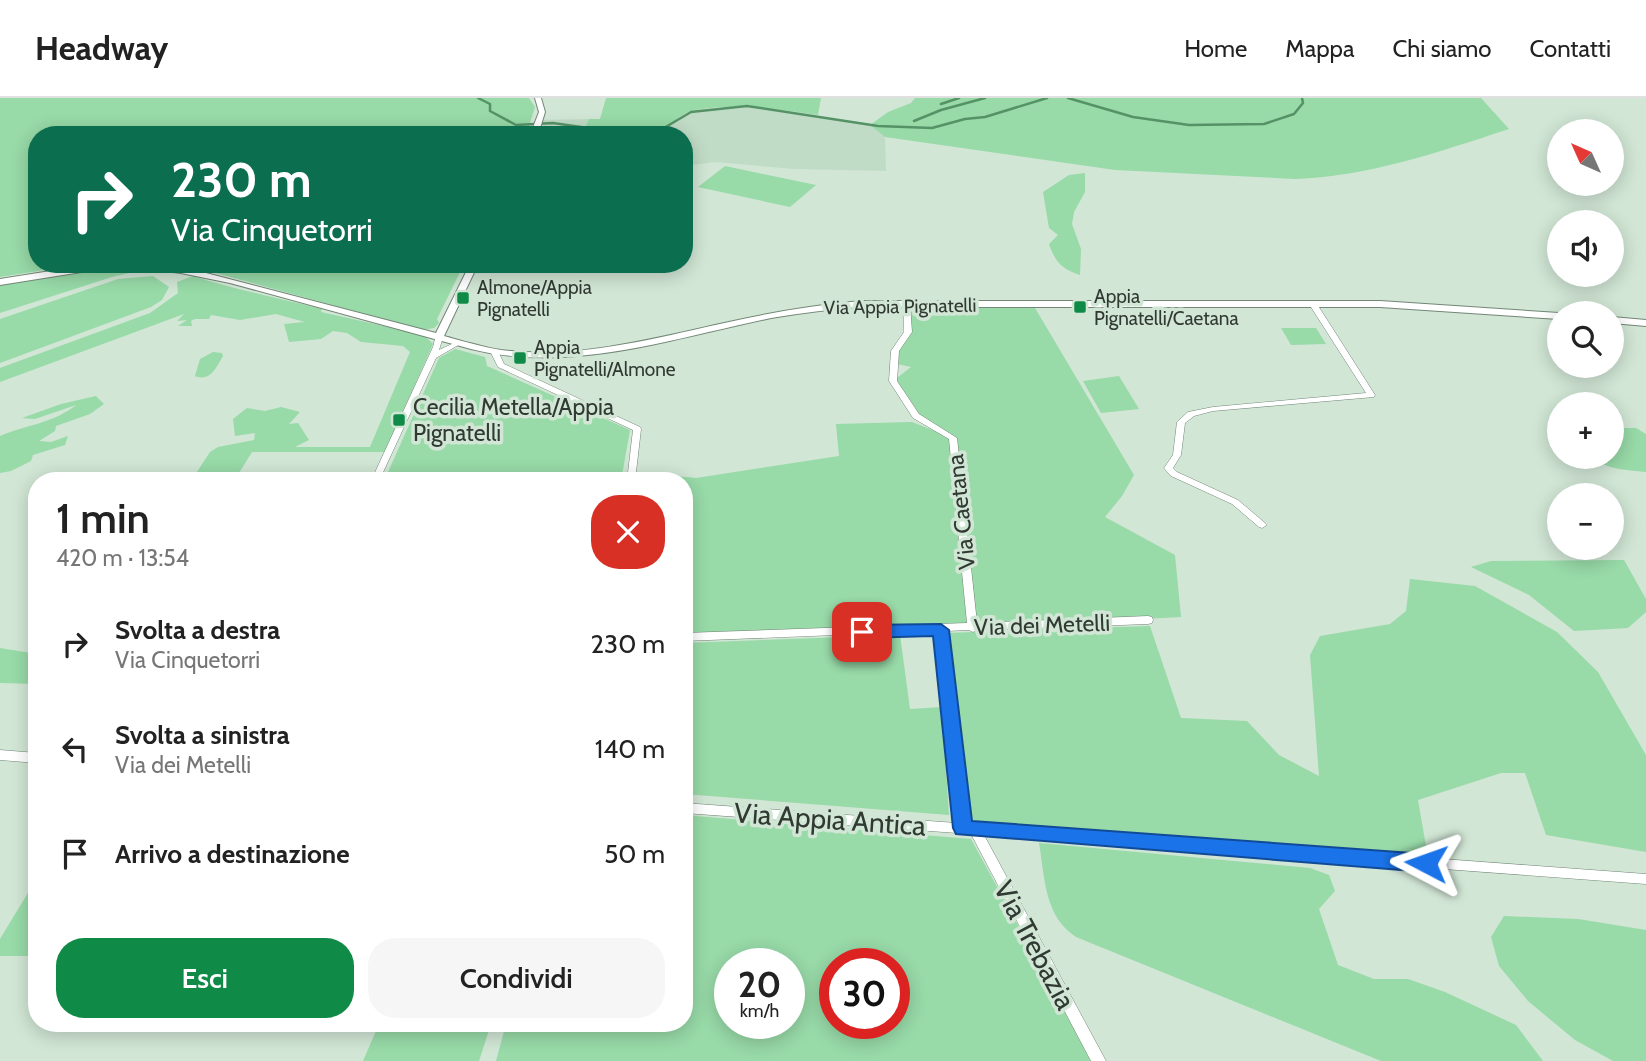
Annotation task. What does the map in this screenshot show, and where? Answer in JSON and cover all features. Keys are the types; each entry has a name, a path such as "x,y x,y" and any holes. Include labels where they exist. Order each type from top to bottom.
{"street":[{"path":"538,98 542,112 538,124"},
{"path":"0,282 56,273"},
{"name":"Via Appia Pignatelli","path":"193,273 253,287 457,344 495,353 536,355 568,354 702,332 816,307 905,304 1408,305 1547,315"},
{"path":"379,472 470,273"},
{"name":"Via Caetana","path":"905,304 908,332 895,351 893,378 918,418 953,438 973,628"},
{"path":"1262,525 1235,502 1174,474 1168,468 1177,455 1181,422 1191,414 1213,409 1371,395 1313,304"},
{"path":"1624,321 1646,323"},
{"path":"432,358 457,344"},
{"path":"495,353 501,365 637,429 632,472"},
{"name":"Via dei Metelli","path":"693,637 941,630 1148,620"},
{"path":"941,630 968,829"},
{"path":"0,755 28,757"},
{"name":"Via Appia Antica","path":"693,809 1646,879"},
{"name":"Via Trebazia","path":"968,829 1099,1061"}],"shaded area":[{"path":"752,105 870,125 885,137 886,171 794,169 715,162 693,165 693,126 668,126 691,110"},
{"path":"589,119 586,126 542,126 543,120"}],"green space":[{"path":"0,98 529,98 535,107 529,126 28,126 28,273 0,277"},
{"path":"606,98 821,98 818,115 726,107 690,111 668,126 586,126 589,119 600,119"},
{"path":"915,98 1481,98 1509,129 1404,162 1323,177 1295,179 1115,170 885,137 870,125 888,112 911,103"},
{"path":"725,166 816,185 790,207 698,187"},
{"path":"1085,173 1085,192 1074,212 1072,224 1081,249 1080,275 1060,264 1051,250 1049,244 1058,235 1049,228 1043,192 1069,175"},
{"path":"66,273 129,273 0,313 0,285"},
{"path":"216,273 460,273 437,319 439,323 434,328 423,330"},
{"path":"153,276 169,287 162,300 151,307 0,363 0,319 118,279"},
{"path":"193,276 322,309 321,312 424,335 433,344 385,452 252,452 240,472 197,472 210,452 218,447 254,440 255,433 235,436 233,419 247,408 265,411 281,407 300,412 289,424 298,423 309,440 295,447 370,447 410,352 403,346 361,342 347,333 333,331 321,339 289,342 284,324 305,322 276,314 240,320 211,315 209,319 191,321 192,326 178,326 187,320 177,321 184,314 0,382 0,368 150,313 178,293 177,282"},
{"path":"907,306 1035,308 1134,475 1105,517 1175,555 1181,617 973,628 693,633 693,478 839,456 836,424 912,422 950,437 912,410 893,381 911,367 897,364 898,346 909,336"},
{"path":"1281,328 1316,328 1326,344 1291,345"},
{"path":"455,349 485,357 487,366 630,430 623,472 388,472 439,358"},
{"path":"213,352 222,353 223,356 215,369 205,377 195,376 200,359"},
{"path":"1119,376 1139,409 1101,413 1083,381"},
{"path":"96,396 104,404 90,414 56,426 55,431 39,441 51,442 68,436 65,445 33,455 31,461 11,471 0,473 0,436 49,420 76,405 35,419 22,418 61,404"},
{"path":"1624,428 1636,428 1646,434 1646,472 1620,469 1624,469"},
{"path":"1624,560 1646,599 1646,612 1628,628 1574,631 1529,595 1471,567 1491,561"},
{"path":"1410,579 1475,586 1557,632 1598,672 1646,755 1646,852 1546,835 1525,773 1501,773 1418,800 1427,852 1371,853 967,823 946,633 1150,626 1181,718 1247,721 1279,755 1319,776 1310,655 1320,636 1390,624 1406,611"},
{"path":"900,635 910,709 942,707 949,815 693,795 693,643"},
{"path":"0,648 28,653 28,684 0,683"},
{"path":"693,816 971,839 1092,1061 496,1061 504,1032 693,1032"},
{"path":"1039,843 1310,868 1329,875 1335,891 1319,909 1338,965 1374,979 1408,979 1445,992 1516,1025 1543,1061 1381,1061 1076,937 1065,928 1052,907"},
{"path":"28,893 28,956 0,956 0,939"},
{"path":"1504,916 1578,919 1646,930 1646,1061 1613,1061 1575,1040 1528,1001 1499,966 1491,937"},
{"path":"376,1032 488,1032 479,1061 363,1061"}],"waterway":[{"path":"478,98 490,104 490,111 516,125 553,123 574,126"},
{"path":"941,104 959,98"},
{"path":"914,121 941,110 985,98"},
{"path":"667,126 691,112 747,106 878,126 932,128 965,119 985,117 1047,98"},
{"path":"1068,98 1133,117 1189,125 1264,124 1294,114 1303,103 1302,98"}],"place":[{"name":"Almone/Appia Pignatelli","path":"463,298"},
{"name":"Appia Pignatelli/Caetana","path":"1080,307"},
{"name":"Appia Pignatelli/Almone","path":"520,358"},
{"name":"Cecilia Metella/Appia Pignatelli","path":"399,420"}],"route":[{"path":"862,632 941,630 963,828 1426,863"}]}
